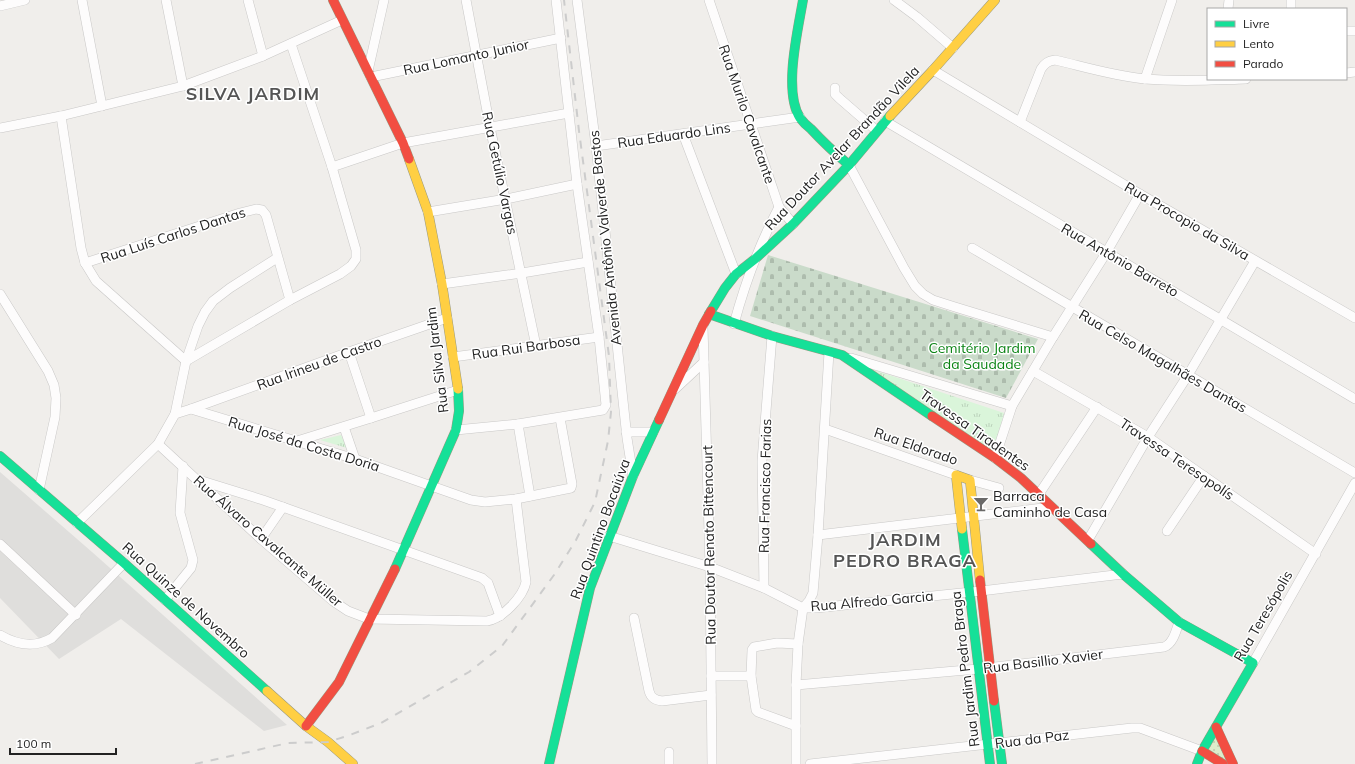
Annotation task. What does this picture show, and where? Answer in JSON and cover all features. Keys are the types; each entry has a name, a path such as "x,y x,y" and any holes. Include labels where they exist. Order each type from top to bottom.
{"street":[{"path":"0,6 25,0"},
{"path":"82,0 102,106"},
{"path":"166,0 183,86"},
{"path":"248,0 263,56"},
{"name":"Rua Silva Jardim","path":"306,726 339,682 404,550 456,430 459,412 458,390 442,284 428,212 403,144 333,0"},
{"path":"370,74 384,0"},
{"name":"Rua Getúlio Vargas","path":"466,0 490,127 522,273 536,346"},
{"name":"Avenida Antônio Valverde Bastos","path":"556,0 577,184 599,337 606,405 603,410 560,418"},
{"name":"Avenida Antônio Valverde Bastos","path":"577,0 596,146 626,432 634,476"},
{"name":"Rua Murilo Cavalcante","path":"709,0 750,125 779,207 793,224"},
{"path":"803,0 794,53 792,78 793,95 800,117 849,165 915,286 923,294 933,300 1053,337"},
{"path":"894,0 917,17 953,48"},
{"name":"Rua Doutor Avelar Brandão Vilela","path":"709,314 724,288 736,274 755,259 793,224 849,165 885,121 953,48 995,0"},
{"path":"1145,79 1172,0"},
{"path":"0,128 61,116 183,86 263,56 342,20"},
{"name":"Rua Lomanto Junior","path":"370,74 561,38"},
{"path":"186,361 290,300 340,274 351,266 356,259 356,250 332,167 291,44"},
{"path":"1020,122 1041,69 1046,62 1055,60 1097,71 1145,79 1189,81 1218,80"},
{"name":"Rua Procopio da Silva","path":"933,70 1140,194 1355,318"},
{"path":"834,88 835,94 877,131"},
{"path":"332,167 403,144 569,113"},
{"path":"61,116 81,248 85,263 96,281 186,361"},
{"name":"Rua Eduardo Lins","path":"596,146 800,117"},
{"name":"Rua Antônio Barreto","path":"885,121 1355,399"},
{"path":"682,134 736,274"},
{"path":"428,212 506,199 577,184"},
{"path":"995,458 1012,406 1106,253 1140,194"},
{"path":"734,324 742,295 755,259 779,207"},
{"name":"Rua Luís Carlos Dantas","path":"85,263 240,213 256,209 262,210 266,215 290,300"},
{"name":"Rua Celso Magalhães Dantas","path":"972,248 1355,473"},
{"path":"77,523 158,444 175,414 186,361 198,326 213,300 277,258"},
{"path":"1088,540 1148,437 1188,375 1255,261"},
{"path":"442,284 588,262"},
{"path":"0,294 48,371 54,385 56,398 55,417 39,490"},
{"name":"Travessa Tiradentes","path":"709,314 772,336 842,355 995,458 1021,478 1123,574 1179,622 1253,663"},
{"name":"Rua Quintino Bocaiúva","path":"549,764 590,588 609,536 653,432 709,314"},
{"name":"Rua Irineu de Castro","path":"191,409 447,318"},
{"name":"Rua Doutor Renato Bittencourt","path":"703,325 710,567 712,764"},
{"name":"Rua Francisco Farias","path":"764,588 762,461 772,336"},
{"name":"Rua Rui Barbosa","path":"453,357 599,337"},
{"path":"349,352 371,418"},
{"path":"796,764 796,685 798,644 803,608 813,593 829,352"},
{"path":"842,355 1012,406"},
{"path":"674,390 704,362"},
{"name":"Travessa Teresopolís","path":"1033,372 1097,406 1148,437 1316,554"},
{"path":"297,441 458,390"},
{"path":"1039,494 1097,406"},
{"path":"175,414 191,409"},
{"name":"Rua José da Costa Doria","path":"191,409 355,459 471,500 485,502 516,499 571,488 572,484 560,418"},
{"path":"456,430 560,418"},
{"path":"518,424 530,496"},
{"path":"344,427 355,459"},
{"name":"Rua Eldorado","path":"825,430 970,480 999,488"},
{"path":"626,432 653,432"},
{"name":"Rua Álvaro Cavalcante Müller","path":"158,444 262,539 333,601 348,611 369,619 487,621 500,616"},
{"name":"Rua Quinze de Novembro","path":"0,456 124,563 306,726 328,742 353,764"},
{"path":"165,600 191,568 193,560 180,513 182,466"},
{"name":"Rua Jardim Pedro Braga","path":"956,475 990,764"},
{"path":"1167,531 1204,476"},
{"path":"199,480 283,507 482,578 488,583 500,616 512,604 523,589 526,582 516,499"},
{"name":"Rua Jardim Pedro Braga","path":"970,480 981,591 992,667 1002,764"},
{"name":"Rua Teresópolis","path":"1197,764 1202,751 1316,554 1355,483"},
{"path":"262,539 283,507"},
{"path":"818,535 1051,507"},
{"name":"Rua Alfredo Garcia","path":"609,536 710,567 764,588 803,608 816,608 981,591 1123,574"},
{"path":"0,544 76,615"},
{"path":"0,635 7,640 32,645 47,641 76,615 124,563"},
{"path":"634,618 649,691 652,697 657,701 662,701 711,695"},
{"name":"Rua Basillio Xavier","path":"796,685 978,669 1166,646 1171,642 1179,622"},
{"path":"796,726 756,710 751,676 752,650 754,647 777,643 798,644"},
{"path":"711,676 751,676"},
{"path":"1216,727 1233,764"},
{"name":"Rua da Paz","path":"810,764 1136,728 1202,751"},
{"path":"1202,751 1222,764"},
{"path":"669,752 669,764"}],"shaded area":[{"path":"0,472 287,725 264,731 121,619 59,659 0,598"}],"green space":[{"name":"Cemitério Jardim da Saudade","path":"768,255 1038,339 1006,398 750,316"},
{"path":"868,368 1004,413 993,453"},
{"path":"341,435 347,448 320,440"},
{"path":"1216,732 1230,764 1205,750"}],"railway":[{"path":"195,764 288,743 328,742 350,735 381,723 469,672 502,646 554,575 576,540 595,502 608,441 611,412 609,356 579,131 564,0"}],"traffic: fast":[{"path":"803,0 793,60 792,77 795,106 800,118 849,165"},
{"path":"711,311 725,288 736,274 755,259 793,224 849,165 890,116"},
{"path":"709,314 772,336 842,355 932,416"},
{"path":"395,569 456,430 459,411 458,389"},
{"path":"549,764 590,588 633,476 659,420"},
{"path":"0,456 124,563 267,691"},
{"path":"962,529 990,764"},
{"path":"1091,544 1123,574 1179,622 1253,663 1202,751 1197,764"},
{"path":"994,701 1002,764"}],"traffic: slow":[{"path":"890,116 995,0"},
{"path":"409,159 428,212 442,284 458,389"},
{"path":"962,529 956,475 970,480 980,580"},
{"path":"267,691 306,726 328,742 353,764"}],"traffic: jam":[{"path":"333,0 403,143 409,159"},
{"path":"659,420 711,311"},
{"path":"932,416 995,458 1021,478 1091,544"},
{"path":"306,726 339,682 395,569"},
{"path":"980,580 994,701"},
{"path":"1216,727 1233,764"},
{"path":"1202,751 1223,764"}],"place":[{"name":"Barraca Caminho de Casa","path":"981,504"}],"district":[{"name":"SILVA JARDIM","path":"253,94"},
{"name":"JARDIM PEDRO BRAGA","path":"905,550"}]}
